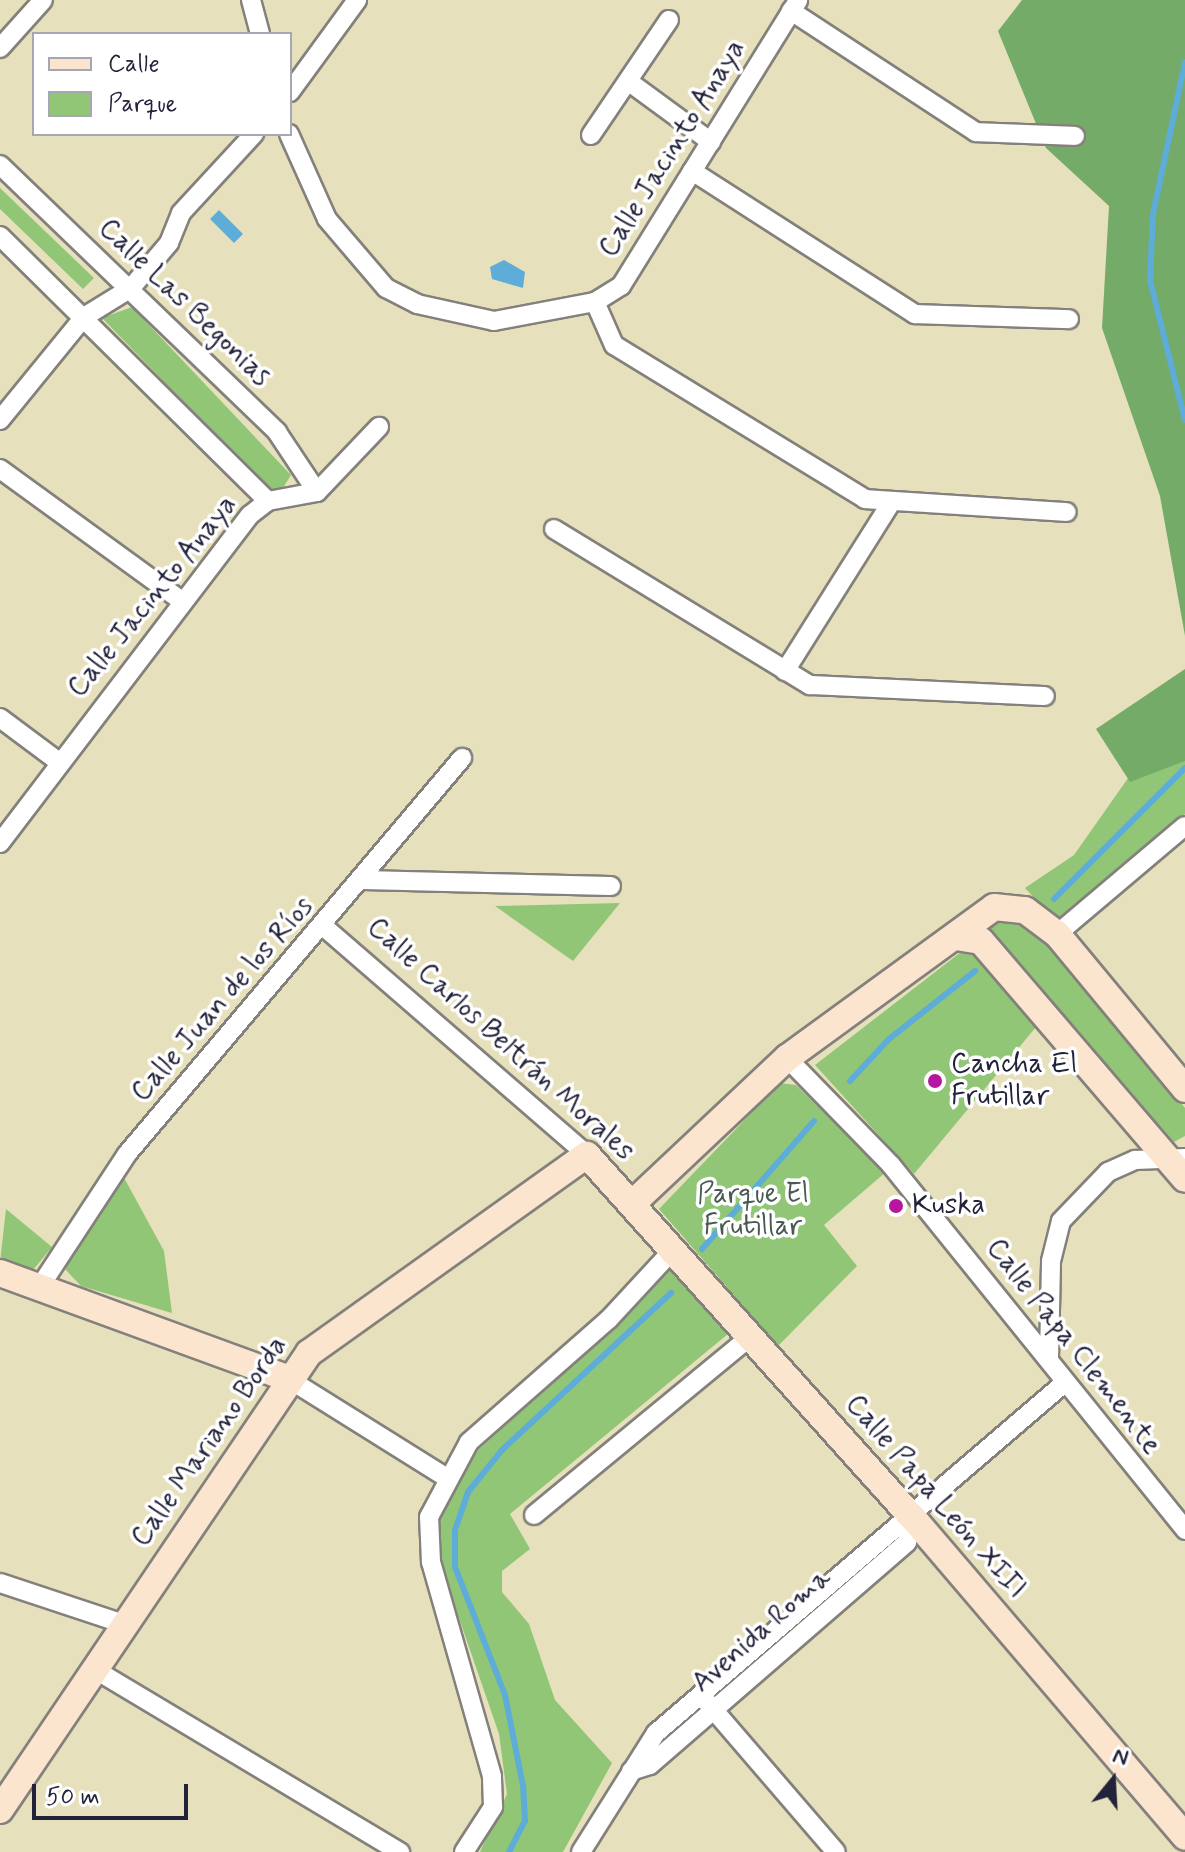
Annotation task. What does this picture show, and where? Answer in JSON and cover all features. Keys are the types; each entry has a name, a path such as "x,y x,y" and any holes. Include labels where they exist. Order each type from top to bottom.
{"street":[{"path":"0,48 43,0"},
{"path":"251,0 259,32"},
{"path":"292,89 357,0"},
{"path":"794,6 976,132 1075,136"},
{"name":"Calle Jacinto Anaya","path":"595,302 621,286 794,6"},
{"path":"591,135 669,20"},
{"path":"628,81 711,142"},
{"path":"0,420 84,317 131,288 169,243 181,213 252,136"},
{"path":"290,136 327,219 386,288 417,304 494,321 595,302 614,345 865,499 890,504 1067,512"},
{"name":"Calle Las Begonias","path":"0,165 277,432 317,492"},
{"path":"692,171 915,314 1069,319"},
{"path":"1,239 84,317 268,501"},
{"path":"317,492 379,427"},
{"path":"0,469 183,602"},
{"name":"Calle Jacinto Anaya","path":"0,843 183,602 268,501 317,492"},
{"path":"785,671 890,504"},
{"path":"554,529 810,685 1045,696"},
{"path":"0,718 59,762"},
{"name":"Calle Juan de los Ríos","path":"39,1288 127,1154 362,880 462,758"},
{"path":"1057,934 1185,826"},
{"path":"362,880 611,886"},
{"path":"633,1203 787,1058 956,937 985,911 1005,905 1025,910 1057,934 1185,1089"},
{"name":"Calle Carlos Beltrán Morales","path":"323,926 587,1155 633,1203"},
{"path":"956,937 981,941 1180,1166"},
{"name":"Calle Papa Clemente","path":"787,1058 891,1165 1049,1358 1062,1385 1185,1530"},
{"name":"Calle Mariano Borda","path":"0,1810 287,1378 338,1329 587,1155"},
{"path":"1049,1358 1051,1261 1061,1221 1108,1172 1135,1160 1180,1166"},
{"name":"Calle Papa León XIII","path":"633,1203 913,1518 1185,1837"},
{"path":"464,1852 493,1807 492,1776 431,1562 429,1517 447,1478 469,1442 609,1319 673,1250"},
{"path":"0,1273 287,1378 447,1478"},
{"path":"534,1515 751,1336"},
{"name":"Avenida Roma","path":"581,1852 656,1733 699,1692 891,1527 913,1518 1062,1385"},
{"name":"Avenida Roma","path":"631,1771 650,1765 907,1542 913,1518"},
{"path":"0,1583 124,1624"},
{"path":"94,1669 400,1852"},
{"path":"699,1692 836,1852"}],"green space":[{"path":"1022,0 1185,0 1185,636 1160,496 1102,328 1109,206 1046,148 998,31"},
{"path":"0,188 94,278 83,289 0,209"},
{"path":"132,307 291,475 281,491 270,491 102,318"},
{"path":"1185,669 1185,761 1130,782 1096,729"},
{"path":"1185,697 1185,814 1064,919 1052,917 1025,888 1074,855"},
{"path":"620,903 573,961 495,906"},
{"path":"1007,914 1035,929 1185,1108 1185,1136 1174,1142 984,928"},
{"name":"Parque El Frutillar","path":"970,945 1041,1021 914,1174 815,1065"},
{"name":"Parque El Frutillar","path":"780,1083 796,1085 886,1172 824,1225 857,1266 778,1346 659,1209"},
{"path":"122,1174 164,1251 172,1313 81,1286 65,1269"},
{"path":"6,1209 52,1247 33,1270 0,1262"},
{"path":"675,1261 734,1329 510,1514 530,1549 502,1571 502,1592 529,1624 555,1700 612,1763 563,1852 480,1852 507,1794 499,1734 441,1566 438,1526 446,1499 468,1459 620,1322"}],"water":[{"path":"219,210 243,234 234,243 210,219"},
{"path":"504,260 525,272 523,288 492,279 490,267"}],"waterway":[{"path":"1185,62 1153,214 1150,280 1185,420"},
{"path":"1054,899 1185,768"},
{"path":"850,1081 889,1039 975,971"},
{"path":"702,1249 814,1121"},
{"path":"509,1852 525,1821 523,1786 505,1695 455,1567 455,1530 468,1492 502,1450 671,1293"}],"place":[{"name":"Cancha El Frutillar","path":"935,1081"},
{"name":"Kuska","path":"896,1206"}]}
